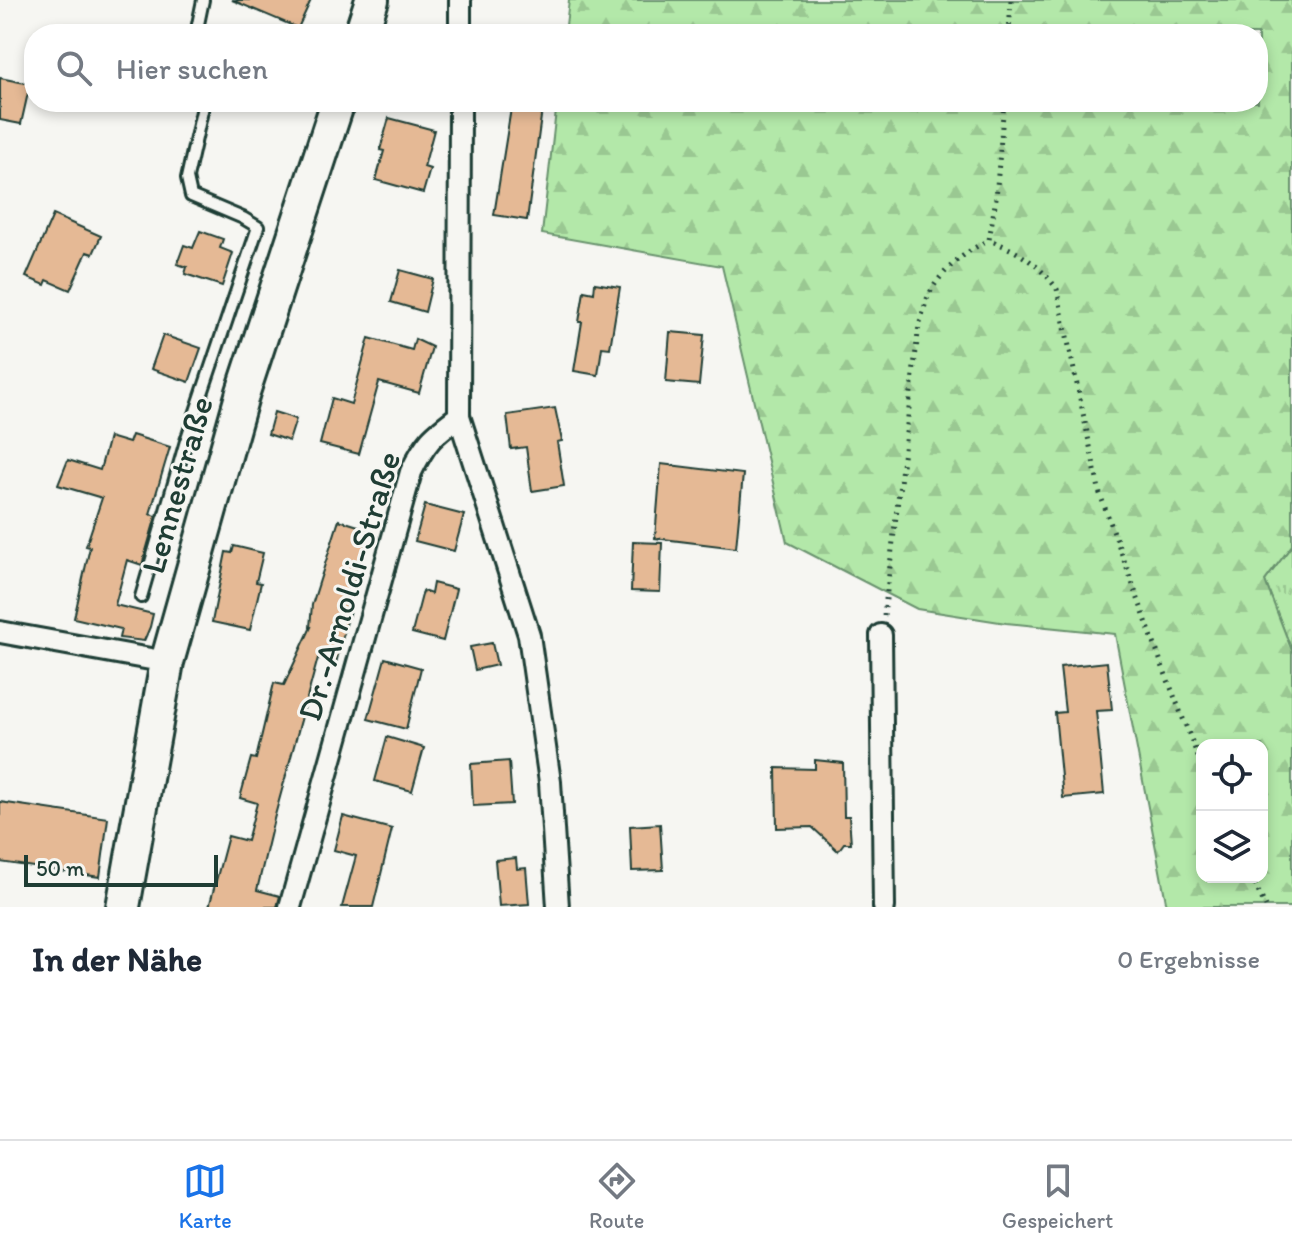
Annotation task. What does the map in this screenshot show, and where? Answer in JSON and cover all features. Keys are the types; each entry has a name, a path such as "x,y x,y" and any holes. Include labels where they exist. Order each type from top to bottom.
{"main road":[{"path":"364,24 372,0"},
{"name":"Lennestraße","path":"124,902 167,662 243,392 335,112"}],"street":[{"path":"460,0 460,24"},
{"path":"460,112 459,416 529,635 550,782 558,907"},
{"name":"Dr.-Arnoldi-Straße","path":"290,907 411,472 432,436 459,416"},
{"path":"0,632 167,662"},
{"path":"881,635 884,907"}],"lane":[{"path":"198,24 203,0"},
{"name":"Lennestraße","path":"141,597 186,441 258,227 191,196 187,178 202,112"}],"path":[{"path":"1010,24 1011,0"},
{"path":"989,240 1003,112"},
{"path":"881,635 919,325 928,296 944,275 973,247 989,240 1018,252 1038,265 1057,289 1100,494 1196,751"},
{"path":"1254,883 1266,907"}],"green space":[{"path":"569,0 1292,0 1292,545 1265,581 1292,651 1292,907 1167,907 1115,634 1006,623 917,609 787,542 722,266 542,234 556,112 1268,112 1268,24 566,24"},
{"path":"1292,545 1292,651 1265,581"}],"building":[{"path":"232,0 311,0 300,24 289,24"},
{"path":"0,78 24,83 21,124 0,120"},
{"path":"510,112 542,112 527,220 494,215"},
{"path":"389,118 434,130 424,167 430,169 423,193 376,180"},
{"path":"53,215 101,236 93,254 87,252 70,290 47,280 45,285 26,277"},
{"path":"200,231 223,239 220,248 233,253 222,286 185,274 187,267 177,264 184,245 193,248"},
{"path":"400,270 433,279 425,312 391,302"},
{"path":"595,283 620,287 610,348 602,347 598,375 574,371 584,291 594,293"},
{"path":"670,332 704,335 699,385 666,382"},
{"path":"163,335 201,348 189,382 151,369"},
{"path":"369,338 412,350 415,339 432,347 419,393 379,382 359,454 320,444 332,398 351,404"},
{"path":"555,408 562,441 557,442 564,486 532,491 526,447 511,449 507,415"},
{"path":"274,412 296,419 289,441 268,434"},
{"path":"132,435 170,447 150,514 156,516 142,565 127,560 115,605 153,614 144,641 119,638 121,629 74,618 90,547 86,546 102,498 58,485 68,460 100,470 109,437 129,443"},
{"path":"661,464 743,474 736,548 655,538"},
{"path":"425,505 464,515 454,551 415,541"},
{"path":"339,520 371,530 347,605 351,606 336,663 318,658 274,819 257,890 280,896 277,907 209,907 228,836 247,841 257,803 240,798 251,758 256,759 274,683 284,685 311,627 312,605"},
{"path":"633,542 662,543 660,592 631,591"},
{"path":"234,546 263,553 256,582 261,583 250,630 212,622 226,552 232,553"},
{"path":"433,583 456,589 443,641 412,633 423,591 431,594"},
{"path":"492,643 497,665 475,670 470,647"},
{"path":"385,658 421,668 406,729 368,719"},
{"path":"1107,662 1112,710 1096,711 1104,794 1063,798 1055,713 1065,712 1060,667"},
{"path":"387,737 424,748 412,791 375,781"},
{"path":"815,760 843,763 844,816 849,816 851,843 844,843 838,851 812,827 777,828 776,768 815,769"},
{"path":"509,761 512,804 473,806 471,764"},
{"path":"0,802 108,818 100,877 0,862"},
{"path":"343,816 392,829 373,907 342,907 356,856 334,850"},
{"path":"660,824 663,870 632,871 630,826"},
{"path":"516,858 517,869 526,868 529,904 499,906 495,860"}]}
